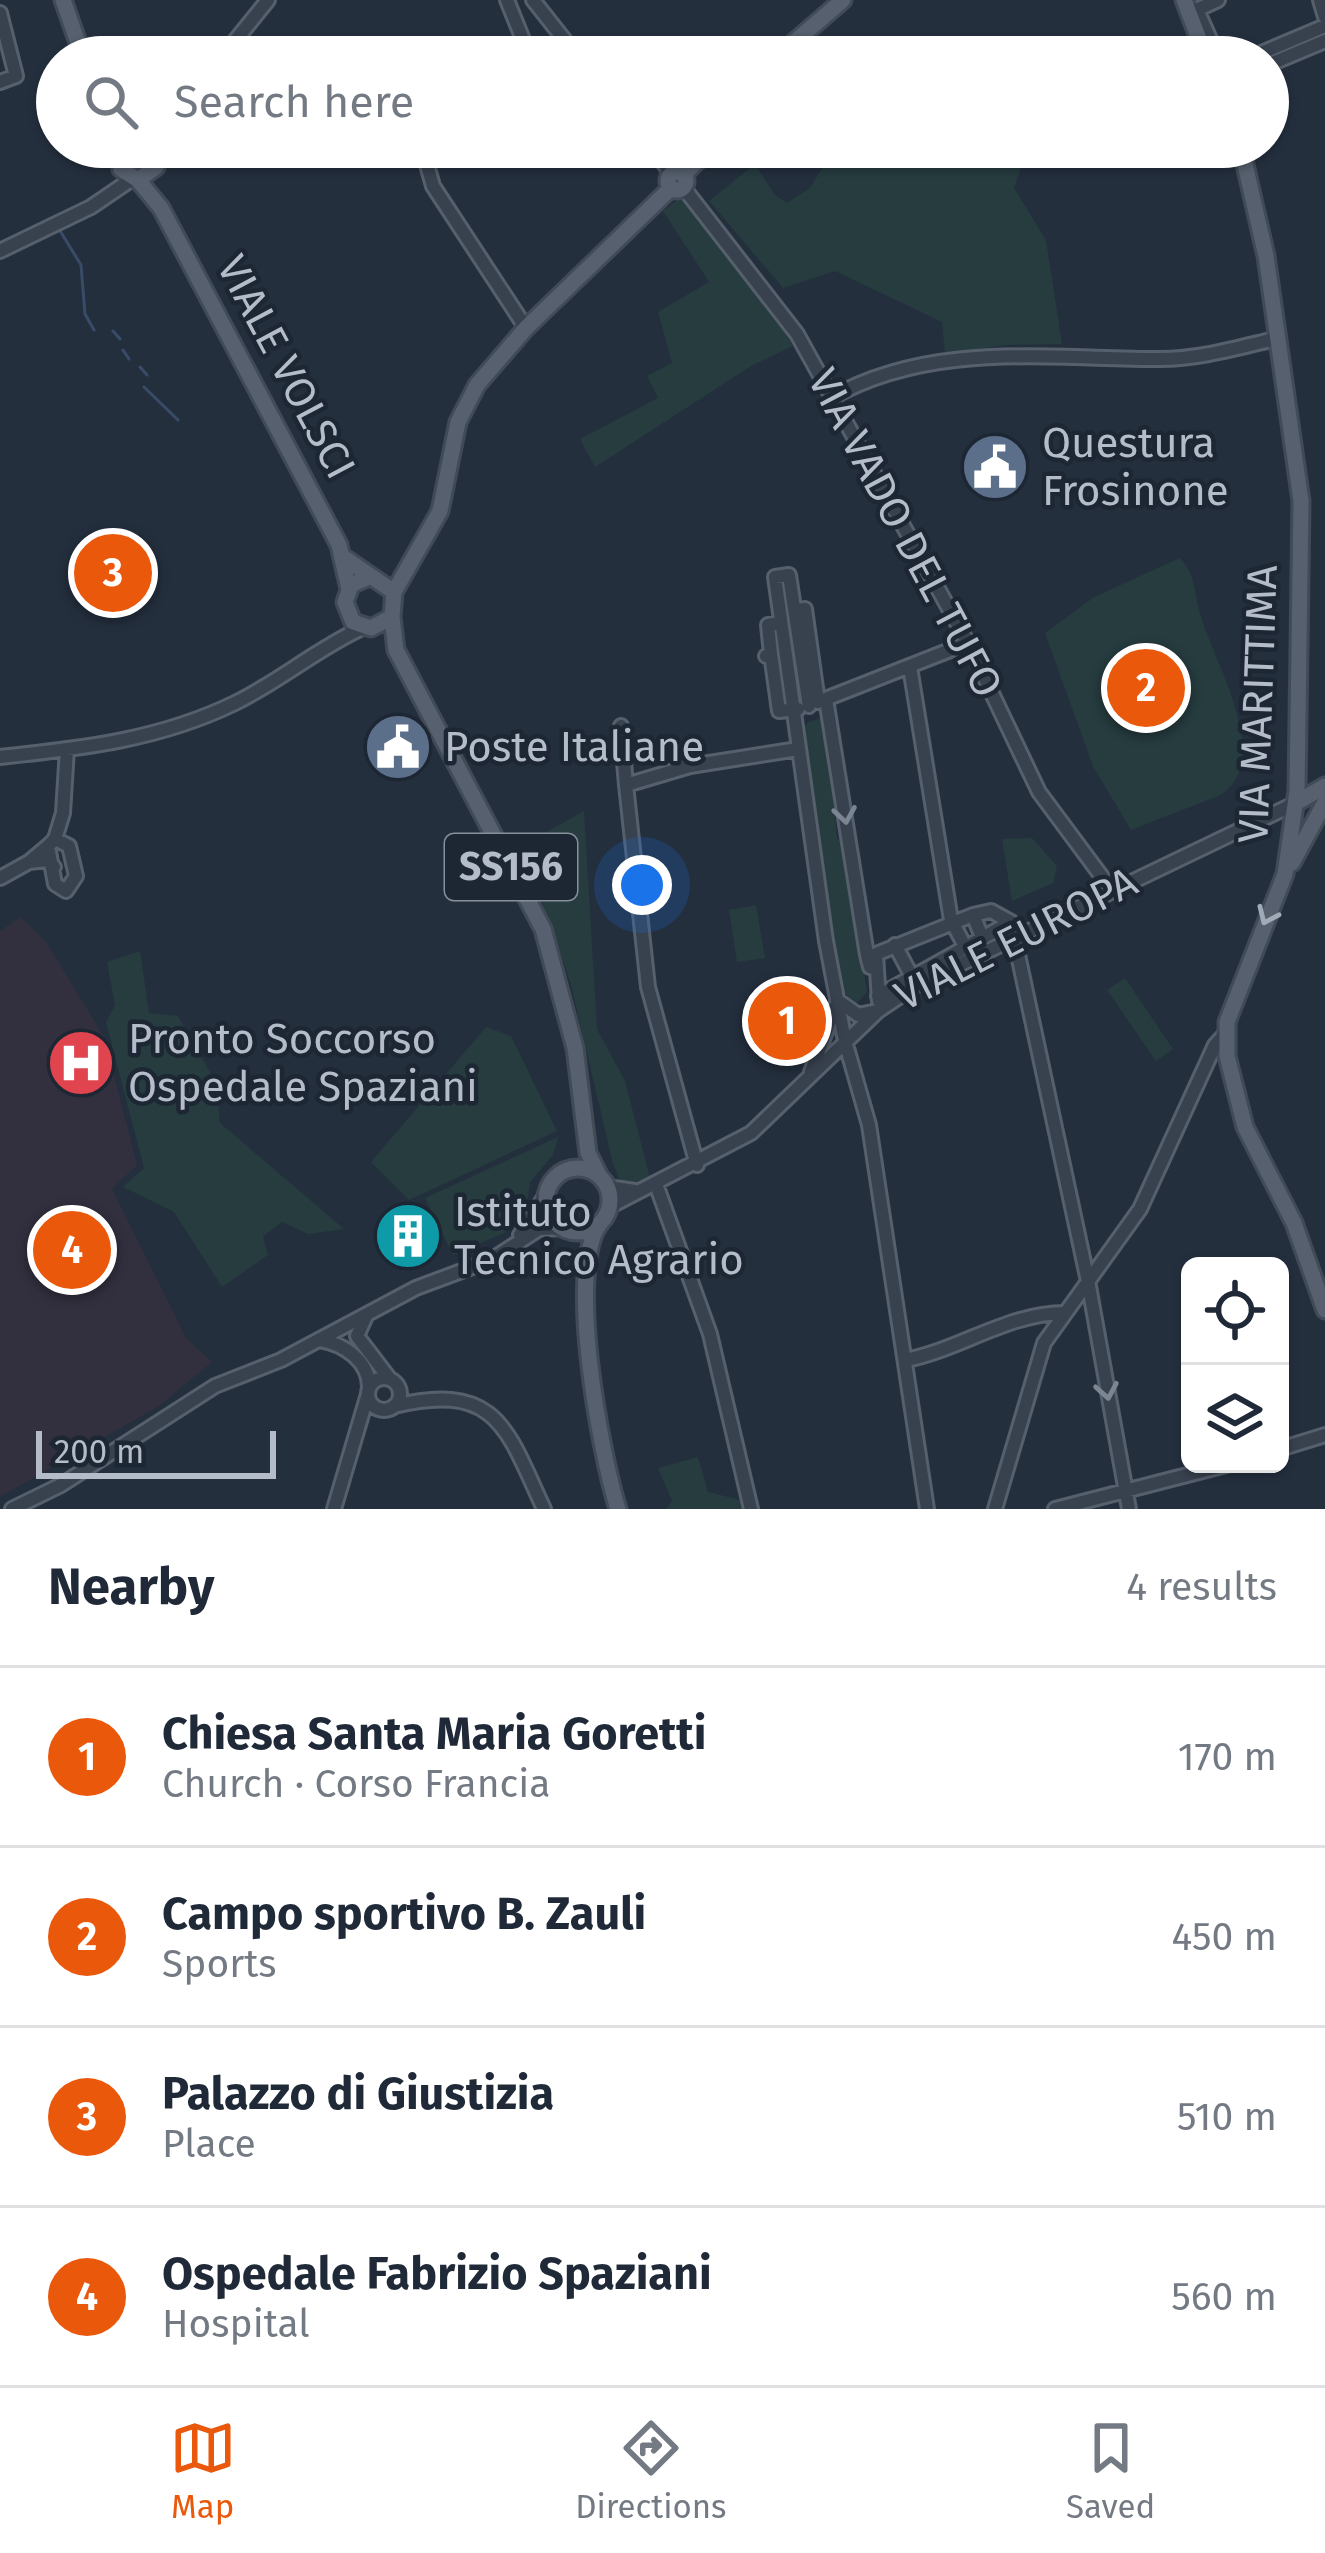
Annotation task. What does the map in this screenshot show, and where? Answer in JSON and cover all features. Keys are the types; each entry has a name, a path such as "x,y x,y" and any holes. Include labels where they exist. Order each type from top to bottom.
{"main road":[{"path":"801,36 843,0"},
{"path":"66,6 76,36"},
{"name":"VIALE VOLSCI","path":"128,168 161,208 346,559 349,589"},
{"name":"VIALE VOLSCI","path":"135,179 144,168"},
{"name":"VIALE VOLSCI","path":"157,168 161,208"},
{"path":"372,577 394,592 440,512 453,441 466,403 526,328 690,168"},
{"name":"VIA MARITTIMA","path":"1245,168 1279,338 1301,501 1296,803 1285,874 1251,952 1226,1033 1228,1066 1245,1126 1294,1223 1325,1310"},
{"name":"VIALE VOLSCI","path":"346,559 372,577"},
{"path":"346,611 349,589 409,560"},
{"name":"SS156","path":"394,592 396,650 543,929 562,987 583,1099 585,1136 603,1181 605,1214 591,1234 587,1275 590,1370 602,1449 618,1509"},
{"name":"SS156","path":"346,611 396,650"},
{"path":"368,628 392,617"},
{"path":"1296,803 1325,786"},
{"path":"1285,874 1325,802"},
{"name":"SS156","path":"585,1136 570,1168 555,1178 547,1193 549,1214 569,1230 587,1275"},
{"path":"570,1168 603,1181"},
{"path":"569,1230 605,1214"}],"street":[{"path":"240,36 268,0"},
{"path":"507,0 522,36"},
{"path":"533,0 561,36"},
{"path":"1206,36 1190,8 1218,0"},
{"path":"1289,39 1325,22 1320,0"},
{"path":"0,13 16,76 0,82"},
{"path":"1289,56 1325,41"},
{"path":"101,200 114,168"},
{"path":"428,168 433,187 526,328"},
{"name":"VIA VADO DEL TUFO","path":"667,168 769,293 968,643 1039,792 1111,889"},
{"path":"0,251 135,179"},
{"path":"831,398 872,376 968,359 1048,354 1161,359 1279,338"},
{"path":"876,969 870,967 867,955 789,575 775,578 836,1000 869,1125 927,1509"},
{"path":"334,640 346,611"},
{"path":"781,622 768,625 768,654 779,711 818,702 968,643"},
{"path":"0,757 160,735 236,702 334,640 368,628"},
{"path":"910,667 951,920 965,946"},
{"path":"621,725 649,987 697,1165"},
{"path":"51,843 55,884 63,891 70,889 76,876 63,813 67,749"},
{"path":"626,785 690,766 798,749"},
{"name":"VIALE EUROPA","path":"605,1214 751,1133 804,1086 879,1005 1014,929 1296,803"},
{"path":"0,878 51,843 63,813"},
{"path":"51,843 69,846"},
{"path":"29,862 47,860 55,867"},
{"path":"879,1005 876,954 951,920 991,911 1014,929 1089,1286 1127,1502"},
{"path":"974,915 982,938"},
{"path":"931,928 945,956"},
{"path":"836,1000 858,1015 879,1005 929,964 982,938 1014,929"},
{"path":"914,936 929,964"},
{"path":"895,945 911,975"},
{"path":"804,1086 826,1040 836,1000"},
{"path":"995,1509 1044,1343 1140,1209 1216,1045 1226,1033"},
{"path":"603,1181 650,1189 710,1334 751,1509"},
{"path":"512,1245 547,1193"},
{"path":"13,1509 38,1503 215,1386 318,1340 370,1310 491,1260 545,1227 569,1230"},
{"path":"334,1509 369,1392 358,1328 370,1310"},
{"path":"906,1360 960,1346 1013,1319 1065,1313"},
{"path":"339,1328 395,1384"},
{"path":"318,1340 360,1353"},
{"path":"369,1392 377,1380 437,1402"},
{"path":"358,1441 389,1408 395,1384"},
{"path":"369,1392 389,1408 437,1402 478,1405 494,1415 544,1509"},
{"path":"1289,1446 1325,1435"},
{"path":"320,1509 347,1470"},
{"path":"1055,1509 1127,1502 1206,1473"}],"shaded area":[{"path":"21,917 46,942 104,1037 137,1165 112,1189 186,1338 212,1362 159,1406 0,1497 0,931"}],"green space":[{"path":"750,168 758,168 775,195 787,203 809,189 822,168 1021,168 1014,188 1046,240 1062,344 1004,345 945,355 942,322 835,271 783,288 709,201"},
{"path":"681,197 769,306 793,346 751,366 595,467 580,439 658,398 647,376 672,363 658,312 709,282 663,211"},
{"path":"1180,558 1192,579 1236,712 1242,761 1234,781 1218,796 1131,830 1093,766 1045,633 1094,597"},
{"path":"822,718 842,815 835,814 837,839 845,842 867,992 857,1003 842,992 800,733 808,722"},
{"path":"584,811 597,1029 625,1081 651,1182 637,1188 620,1181 613,1164 571,985 554,934 513,851"},
{"path":"1032,838 1057,866 1053,883 1012,901 1002,839"},
{"path":"756,905 765,958 737,962 729,910"},
{"path":"140,951 149,1013 178,1016 216,1083 220,1123 344,1229 308,1234 282,1222 263,1236 268,1255 222,1287 174,1212 123,1187 144,1168 106,1022 115,1005 107,962"},
{"path":"1125,978 1173,1049 1156,1061 1107,990"},
{"path":"486,1027 511,1036 557,1131 409,1200 371,1162"},
{"path":"558,1137 553,1155 530,1182 526,1209 504,1233 453,1255 425,1198"},
{"path":"698,1457 708,1492 741,1500 747,1509 666,1509 672,1501 658,1468"}],"waterway":[{"path":"59,229 81,265 85,314 94,330"},
{"path":"113,331 120,339"},
{"path":"123,350 129,359"},
{"path":"140,367 147,375"},
{"path":"144,387 178,420"}],"place":[{"name":"Questura Frosinone","path":"995,467"},
{"name":"Palazzo di Giustizia","path":"113,573"},
{"name":"Campo sportivo B. Zauli","path":"1146,688"},
{"name":"Poste Italiane","path":"398,747"},
{"name":"Chiesa Santa Maria Goretti","path":"787,1021"},
{"name":"Pronto Soccorso Ospedale Spaziani","path":"81,1063"},
{"name":"Istituto Tecnico Agrario","path":"408,1236"},
{"name":"Ospedale Fabrizio Spaziani","path":"72,1250"}]}
